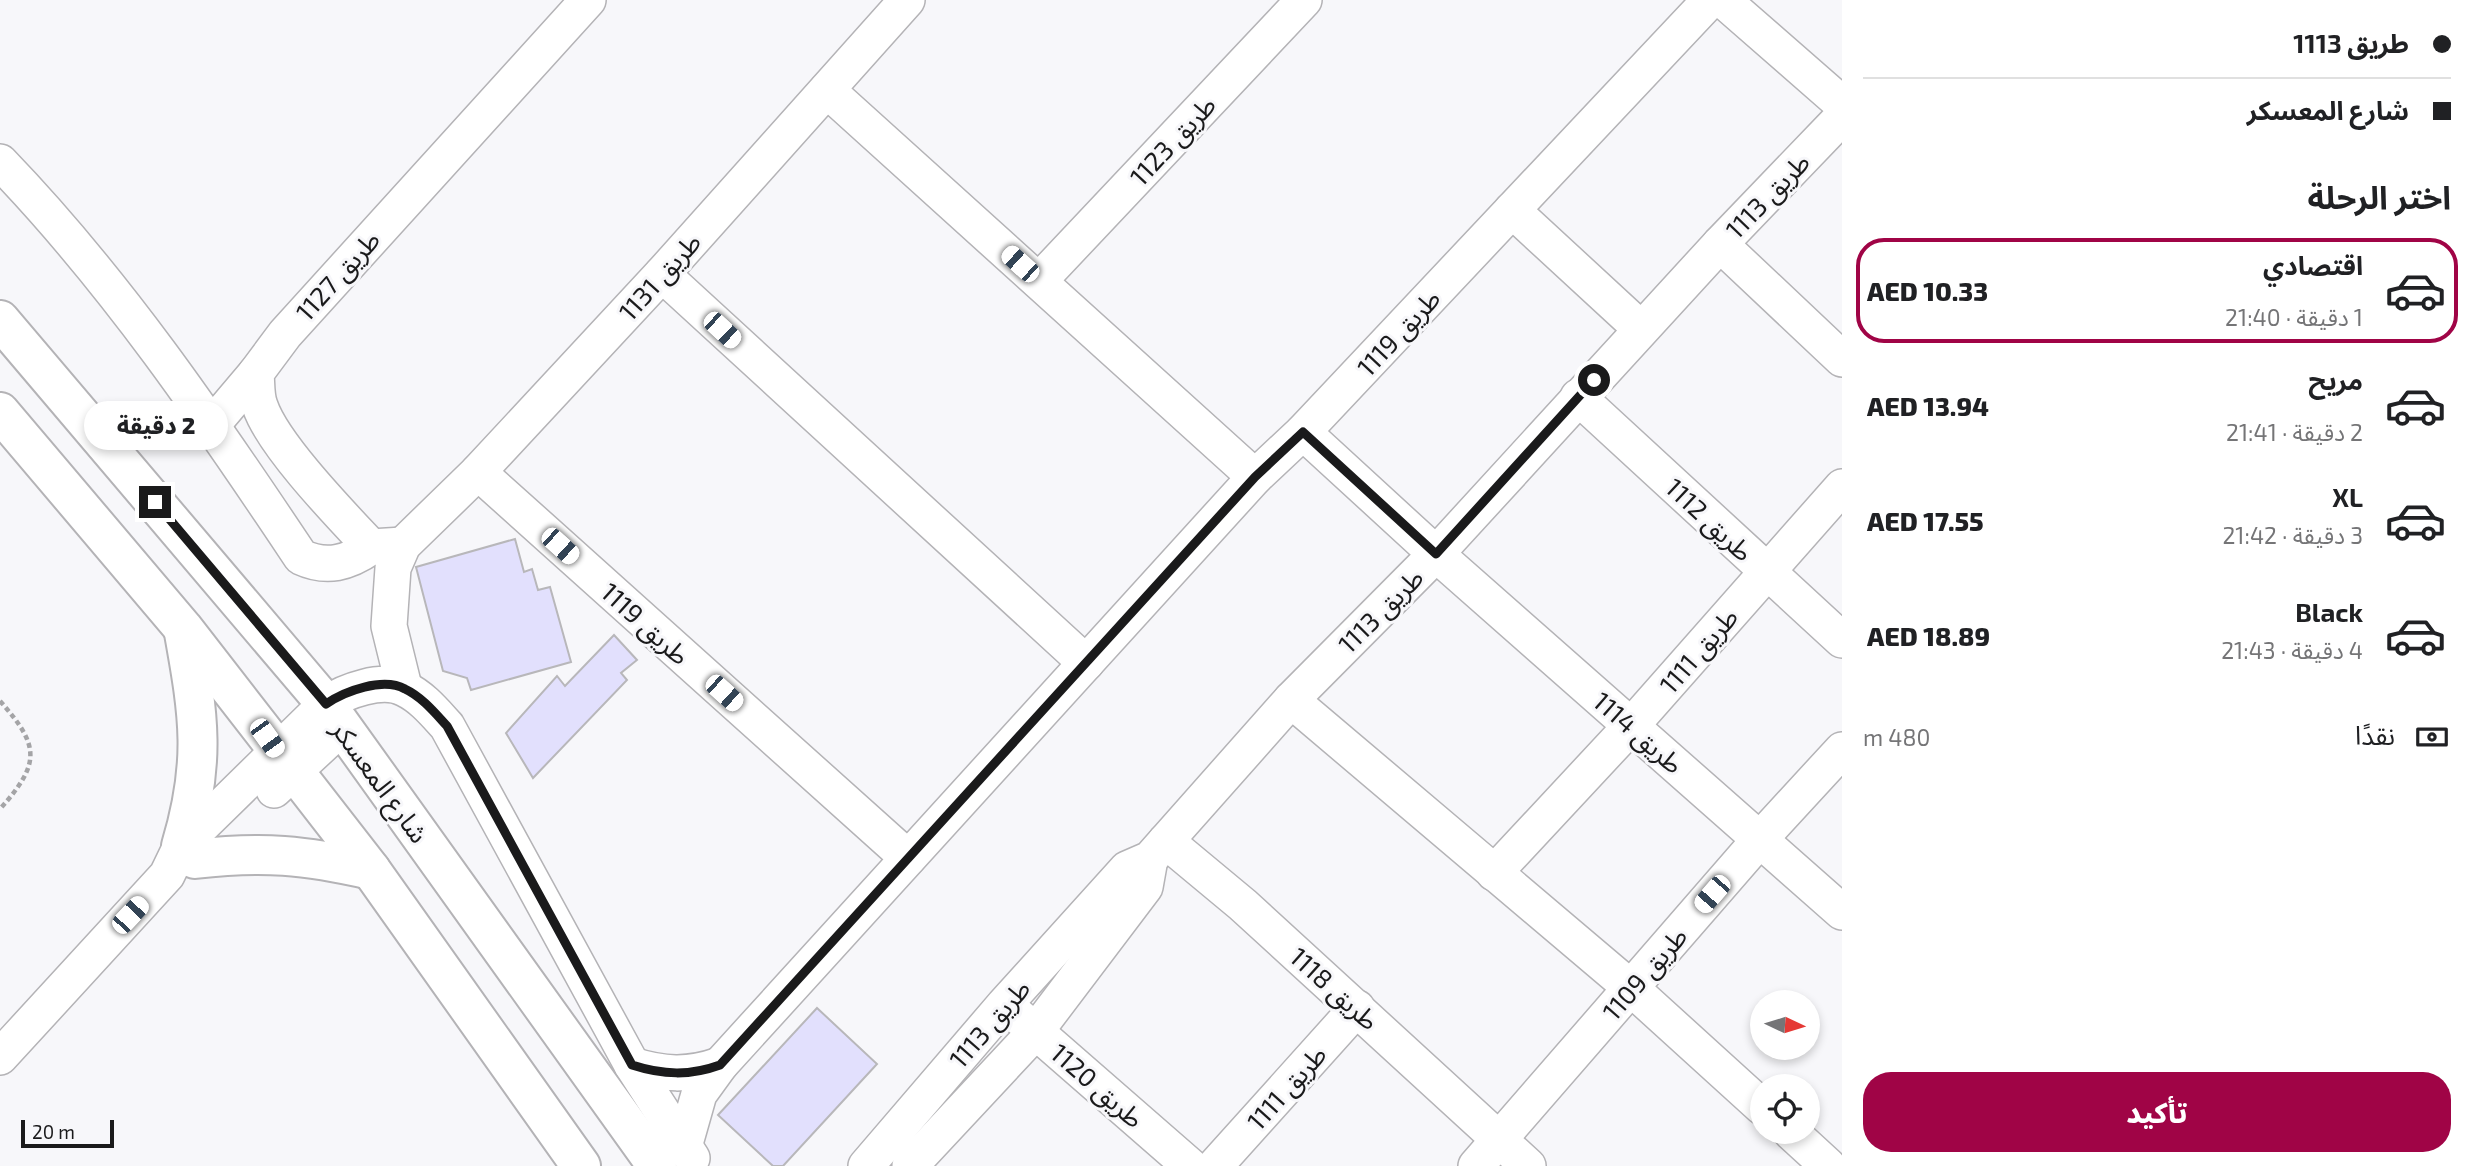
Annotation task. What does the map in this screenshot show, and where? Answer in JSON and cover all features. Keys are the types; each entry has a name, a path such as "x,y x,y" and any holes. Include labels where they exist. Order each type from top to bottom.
{"main road":[{"name":"شارع المعسكر","path":"0,320 334,715 680,1160"},
{"path":"0,412 183,628 371,870 581,1166"},
{"path":"183,628 197,708 199,749 197,787 181,860 273,853 309,856 371,870"}],"street":[{"name":"طريق 1127","path":"212,425 285,334 588,0"},
{"name":"طريق 1131","path":"387,546 478,472 662,274 907,0"},
{"name":"طريق 1123","path":"1039,281 1304,0"},
{"path":"1703,4 1842,104"},
{"name":"طريق 1119","path":"680,1160 699,1094 720,1065 1255,477 1303,432 1703,4"},
{"path":"827,90 1255,477"},
{"name":"طريق 1113","path":"866,1166 1004,1004 1127,869 1158,850 1291,700 1436,554 1641,328 1842,117"},
{"path":"0,162 45,209 167,363 300,557 318,565 337,563 387,546"},
{"path":"1512,210 1641,328"},
{"path":"1720,244 1842,359"},
{"path":"662,274 1086,663"},
{"path":"256,373 259,404 274,435 387,546 393,568 389,626 404,687"},
{"name":"طريق 1112","path":"1578,397 1842,640"},
{"path":"1303,432 1436,554"},
{"name":"طريق 1119","path":"478,472 908,858"},
{"name":"طريق 1111","path":"1494,873 1632,726 1842,487"},
{"name":"طريق 1114","path":"1436,554 1842,912"},
{"path":"0,1057 181,860 334,715 342,693 384,685 404,687 429,706 447,726 632,1065 680,1160"},
{"path":"1291,700 1631,988 1750,1096"},
{"name":"طريق 1109","path":"1476,1166 1761,838 1842,750"},
{"name":"طريق 1113","path":"910,1166 1036,1031 1145,887 1158,850"},
{"name":"طريق 1118","path":"1158,850 1244,905 1528,1166"},
{"name":"طريق 1120","path":"1004,1004 1190,1166"},
{"name":"طريق 1111","path":"1215,1166 1357,1008"},
{"path":"632,1065 649,1071 685,1074 720,1065"},
{"path":"1804,1144 1828,1166"}],"path":[{"path":"0,701 22,727 30,749 30,760 23,783 0,809"}],"building":[{"path":"515,539 524,572 532,569 538,590 550,587 571,662 471,690 467,678 443,671 416,567"},
{"path":"614,635 637,660 621,673 627,680 533,778 506,733 557,676 565,686"},
{"path":"817,1008 877,1064 783,1166 773,1166 718,1115"}],"route":[{"path":"155,502 326,704 342,693 384,685 404,687 429,706 447,726 632,1065 649,1071 685,1074 720,1065 1255,477 1303,432 1436,554 1594,380"}]}
